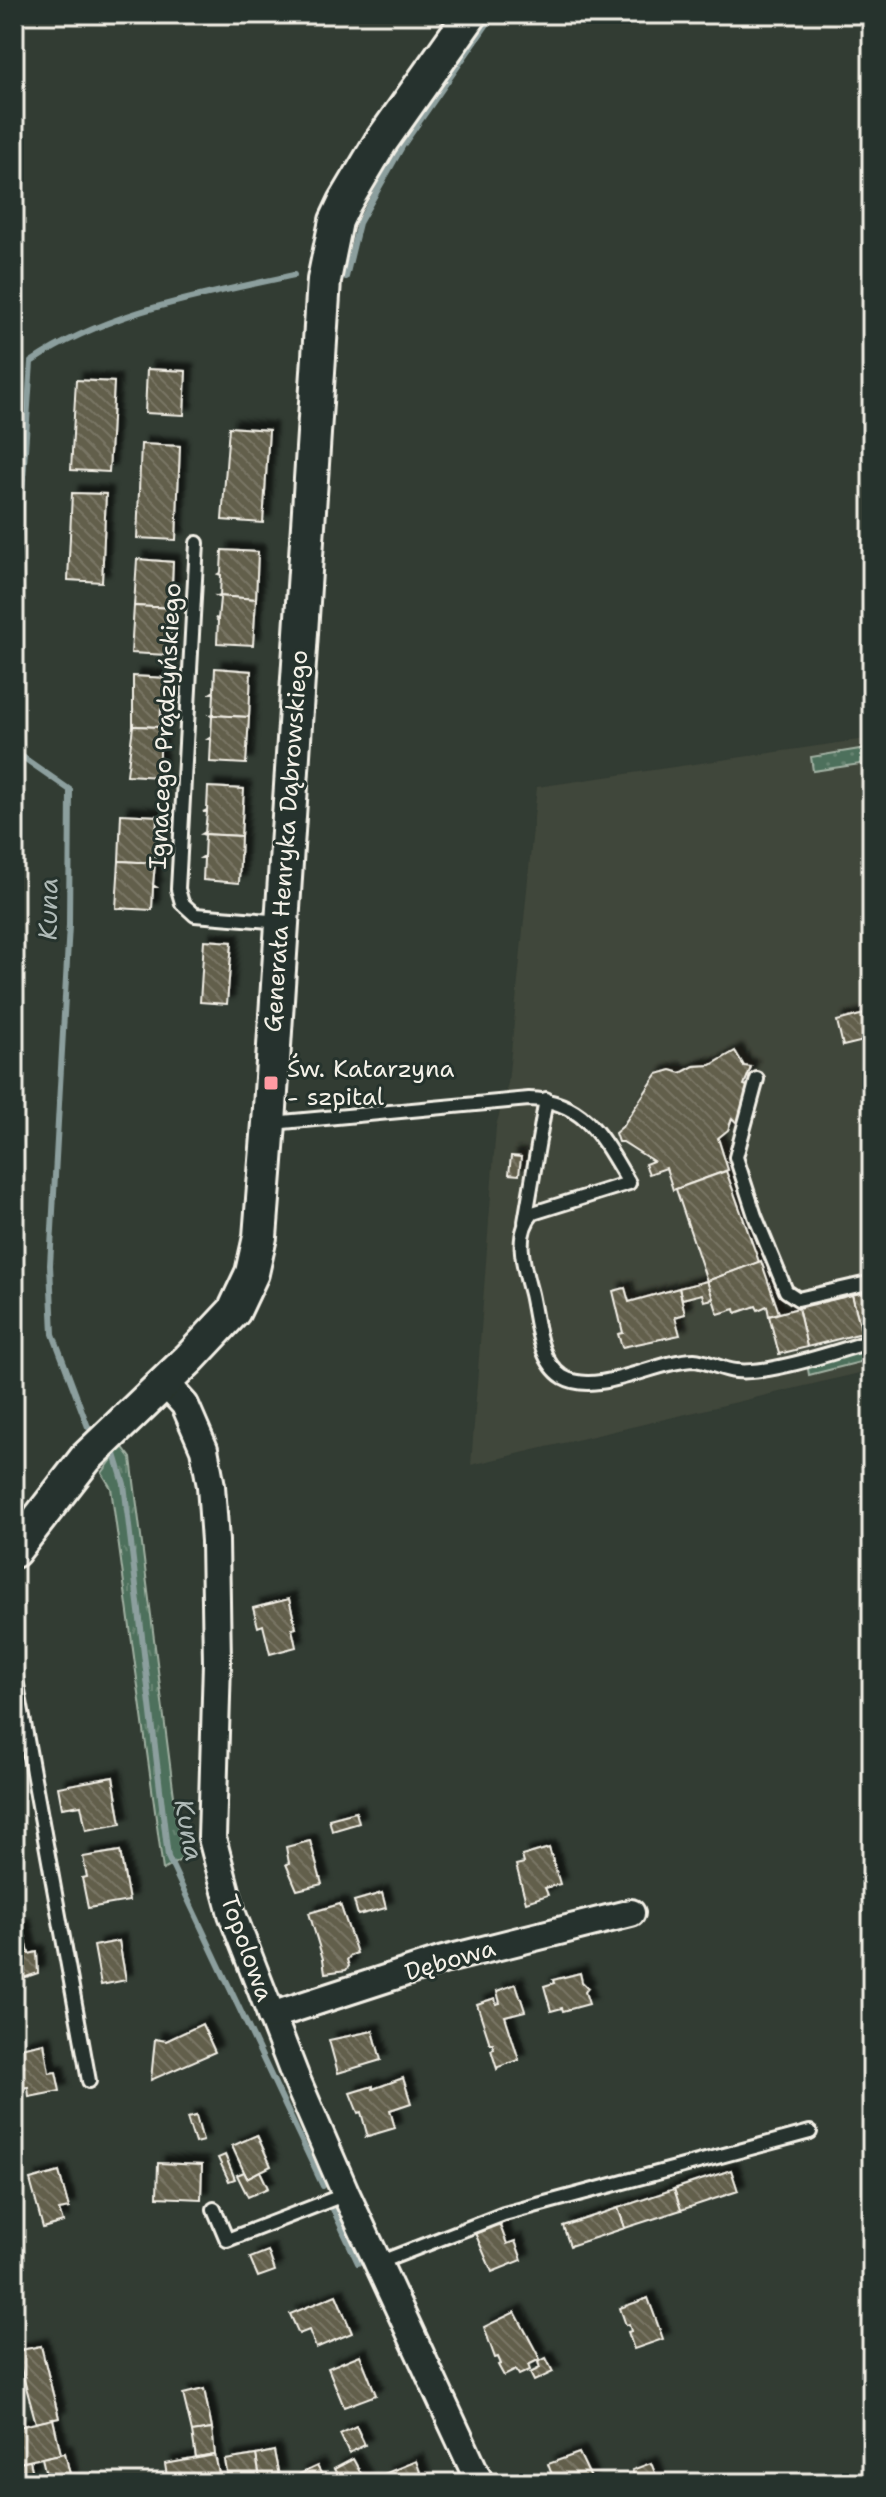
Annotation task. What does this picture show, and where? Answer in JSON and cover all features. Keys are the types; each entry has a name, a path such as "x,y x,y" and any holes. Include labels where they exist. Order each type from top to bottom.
{"street":[{"name":"Generała Henryka Dąbrowskiego","path":"14,1551 74,1472 107,1435 228,1320 252,1273 260,1237 269,1123 324,280 336,221 345,202 380,143 471,14"},
{"name":"Topolowa","path":"164,1382 185,1405 204,1449 211,1486 217,1662 212,1838 232,1914 346,2194 480,2483"},
{"name":"Dębowa","path":"271,2016 443,1960 631,1913"}],"lane":[{"name":"Ignacego Prądzyńskiego","path":"197,543 178,889 182,903 195,915 282,922"},
{"path":"757,1079 736,1157 755,1216 786,1291 798,1299 872,1282"},
{"path":"269,1123 484,1102 546,1099 564,1104 602,1137 629,1183 533,1213 525,1223"},
{"path":"546,1099 521,1233 544,1350 550,1365 567,1379 598,1381 695,1360 737,1372 771,1369 872,1341"},
{"path":"14,1668 89,2081"},
{"path":"378,2263 504,2214 810,2132"},
{"path":"214,2209 227,2240 346,2194"}],"shaded area":[{"path":"872,738 872,1370 471,1465 496,1126 508,1083 537,787"}],"green space":[{"path":"872,747 872,769 860,764 813,771 811,757"},
{"path":"872,1347 872,1359 809,1375 807,1363"},
{"path":"122,1446 131,1458 182,1859 163,1870 111,1488 102,1473"}],"building":[{"path":"147,369 186,371 184,415 145,413"},
{"path":"76,380 114,382 109,472 71,470"},
{"path":"229,427 269,430 263,523 222,520"},
{"path":"141,444 180,446 176,540 137,538"},
{"path":"72,493 106,494 102,582 68,580"},
{"path":"222,550 258,552 256,599 217,596 220,595 221,575 218,574 221,572"},
{"path":"137,559 173,562 174,586 171,586 170,607 173,608 134,606"},
{"path":"217,596 256,599 253,645 217,643 218,621 215,618 218,619 220,598"},
{"path":"134,606 173,608 170,610 168,630 172,633 169,632 167,655 131,653"},
{"path":"215,668 251,671 249,717 210,715 213,714 214,693 211,693 214,691"},
{"path":"133,676 166,678 160,727 133,726"},
{"path":"210,715 249,717 246,764 210,762"},
{"path":"133,726 160,727 160,777 127,775"},
{"path":"208,787 244,789 241,836 202,834 205,832 207,812 203,812 207,810"},
{"path":"121,814 157,816 156,839 159,841 156,841 155,862 158,863 119,861"},
{"path":"202,834 241,836 239,883 203,880 204,858 201,858 204,856 205,835"},
{"path":"119,861 158,863 155,864 153,885 156,887 153,887 152,910 116,908"},
{"path":"204,940 232,942 227,1004 200,1002"},
{"path":"872,1012 872,1039 843,1046 837,1021"},
{"path":"735,1051 744,1066 751,1067 744,1085 752,1088 739,1125 732,1118 728,1130 718,1138 728,1170 673,1190 666,1168 649,1174 645,1164 653,1161 618,1142 615,1133 657,1074 671,1070 681,1073 694,1066 711,1065"},
{"path":"511,1156 521,1157 519,1175 509,1174"},
{"path":"726,1171 759,1262 707,1281 676,1189"},
{"path":"761,1261 779,1313 769,1316 767,1306 758,1310 756,1306 736,1313 735,1309 718,1314 707,1281"},
{"path":"707,1281 713,1299 704,1301 702,1294 682,1299 679,1288"},
{"path":"625,1288 629,1302 679,1288 685,1314 675,1317 680,1335 622,1347 618,1334 623,1333 613,1291"},
{"path":"872,1290 872,1330 862,1333 852,1295"},
{"path":"852,1295 862,1333 807,1347 798,1308"},
{"path":"798,1308 807,1347 779,1354 769,1316"},
{"path":"289,1599 296,1628 292,1629 296,1647 270,1654 263,1625 258,1627 253,1608"},
{"path":"113,1777 121,1824 86,1830 81,1805 62,1808 58,1787"},
{"path":"356,1812 359,1823 332,1831 329,1819"},
{"path":"310,1841 322,1884 297,1890 286,1864 289,1863 286,1847"},
{"path":"549,1848 560,1884 545,1888 548,1895 526,1902 516,1865 524,1863 522,1856"},
{"path":"120,1851 129,1901 88,1908 82,1878 87,1877 83,1857"},
{"path":"382,1893 386,1908 358,1915 354,1901"},
{"path":"340,1904 357,1953 347,1960 349,1966 346,1970 325,1973 309,1913"},
{"path":"23,1926 29,1954 37,1952 38,1973 14,1981 14,1927"},
{"path":"119,1941 126,1980 101,1985 94,1946"},
{"path":"580,1973 582,1982 588,1988 585,1992 589,2004 551,2011 544,1986 554,1983 553,1980"},
{"path":"516,1984 525,2011 505,2016 519,2060 497,2069 491,2050 494,2049 493,2044 490,2044 477,2004 495,1998 496,2004 500,2003 497,1991"},
{"path":"202,2024 215,2052 151,2080 155,2039 166,2041"},
{"path":"373,2031 381,2060 338,2073 329,2040"},
{"path":"44,2043 49,2073 56,2072 60,2091 29,2097 28,2087 21,2088 18,2069 24,2067 20,2048"},
{"path":"403,2078 411,2103 390,2110 395,2128 365,2137 367,2134 361,2112 358,2113 350,2093 373,2086 373,2089"},
{"path":"196,2116 203,2141 195,2143 187,2118"},
{"path":"257,2135 271,2166 247,2178 232,2146"},
{"path":"225,2155 235,2179 229,2181 218,2158"},
{"path":"158,2163 202,2165 201,2199 157,2197"},
{"path":"731,2170 738,2191 681,2210 674,2189"},
{"path":"260,2171 268,2188 248,2197 237,2175 244,2172 247,2178"},
{"path":"59,2172 69,2208 59,2210 63,2222 43,2228 30,2180"},
{"path":"674,2189 681,2210 625,2228 618,2208"},
{"path":"618,2208 625,2228 570,2246 563,2226"},
{"path":"499,2223 507,2244 515,2241 522,2260 492,2272 475,2233"},
{"path":"268,2251 275,2271 258,2277 250,2258"},
{"path":"336,2295 352,2333 316,2348 309,2330 299,2334 290,2314"},
{"path":"648,2298 663,2339 634,2349 628,2332 631,2331 629,2324 626,2325 620,2308"},
{"path":"515,2312 540,2359 528,2365 530,2370 519,2375 516,2370 504,2376 484,2327"},
{"path":"41,2346 59,2418 36,2423 16,2351"},
{"path":"360,2355 376,2395 344,2407 328,2368"},
{"path":"546,2358 553,2372 534,2381 530,2373 540,2368 538,2362"},
{"path":"204,2389 212,2429 192,2432 183,2394"},
{"path":"53,2419 61,2454 14,2464 14,2428"},
{"path":"356,2426 365,2445 349,2453 340,2434"},
{"path":"212,2429 215,2455 196,2458 192,2432"},
{"path":"274,2451 279,2476 260,2479 256,2455"},
{"path":"65,2453 72,2483 48,2483 42,2458"},
{"path":"579,2453 591,2478 588,2479 589,2483 555,2483 548,2464"},
{"path":"215,2455 221,2483 168,2483 165,2464"},
{"path":"256,2455 260,2479 229,2483 225,2460"},
{"path":"353,2459 366,2483 342,2483 334,2469"},
{"path":"30,2461 33,2474 15,2478 14,2464"},
{"path":"416,2461 424,2483 388,2483 384,2474"},
{"path":"651,2463 659,2483 637,2483 632,2470"},
{"path":"317,2466 322,2475 302,2483 298,2475"}],"waterway":[{"path":"346,277 359,223 403,145 494,14"},
{"path":"14,611 31,362 92,329 158,306 294,275"},
{"name":"Kuna","path":"14,751 70,790 69,925 50,1265 53,1334 88,1427"},
{"name":"Kuna","path":"115,1454 124,1484 168,1857 323,2186"},
{"name":"Kuna","path":"332,2207 358,2263"}],"place":[{"name":"Św. Katarzyna - szpital","path":"271,1083"}]}
